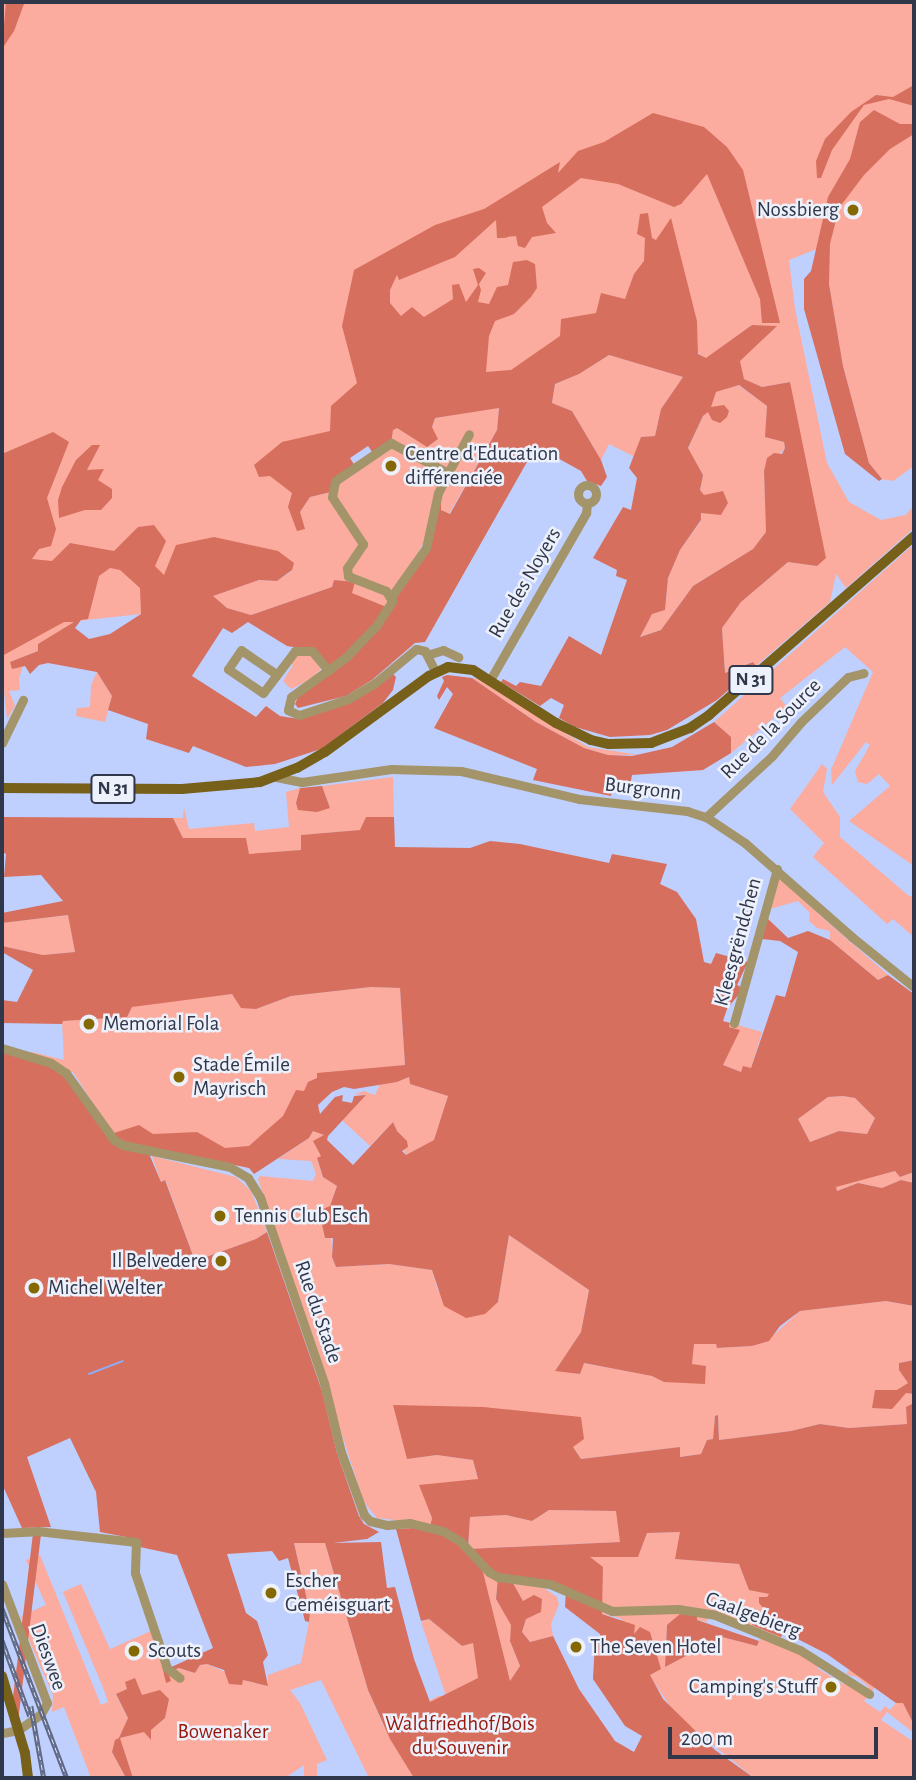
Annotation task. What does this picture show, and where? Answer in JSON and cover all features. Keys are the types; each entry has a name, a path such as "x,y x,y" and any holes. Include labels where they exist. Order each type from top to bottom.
{"main road":[{"name":"N 31","path":"2,788 196,788 260,782 294,773 435,671 461,667 490,680 556,723 591,740 625,744 670,737 690,728 730,698 914,536"},
{"path":"2,1676 18,1730 28,1778"}],"street":[{"path":"458,657 443,650 428,654 416,649 375,682 348,699 315,711 291,713 287,705 291,697 329,671 376,626 391,605 391,597 426,548 438,493 469,434"},
{"path":"391,597 386,592 348,576 347,568 363,544 332,497 332,484 391,443 448,473"},
{"name":"Rue des Noyers","path":"490,680 586,513 587,503"},
{"path":"276,674 241,650 228,669 263,693 276,674 288,656 304,649 312,651 329,671"},
{"path":"428,654 435,671"},
{"name":"Rue de la Source","path":"706,817 772,756 801,722 848,677 864,673"},
{"path":"2,743 7,724 23,700"},
{"name":"Burgronn","path":"294,773 309,781 391,769 461,771 579,799 687,811 706,817 726,828 914,987"},
{"name":"Kleesgrëndchen","path":"734,1023 776,869"},
{"name":"Rue du Stade","path":"2,1048 51,1063 66,1073 114,1140 123,1145 230,1167 248,1178 260,1197 324,1383 341,1452 364,1515 376,1524 387,1525"},
{"name":"Gaalgebierg","path":"387,1525 410,1523 443,1531 461,1542 489,1572 498,1577 541,1581 612,1611 678,1609 715,1615 800,1650 869,1694"},
{"path":"2,1533 37,1531 136,1542 135,1573 167,1668 180,1678"},
{"name":"Dieswee","path":"2,1584 47,1696 46,1709 18,1730"},
{"path":"2,1733 18,1730"}],"green space":[{"path":"2,2 914,2 914,466 893,481 882,479 869,463 843,366 829,284 829,244 789,260 795,309 827,463 849,502 881,520 906,515 914,505 914,528 846,588 836,574 830,602 756,666 752,662 725,673 722,628 741,602 788,562 817,566 789,382 762,387 744,379 739,361 776,327 752,325 706,359 698,353 697,321 690,297 399,430 432,427 435,418 499,407 497,430 449,514 441,510 388,608 351,593 354,582 334,580 332,587 251,615 227,608 212,596 252,582 141,614 77,621 38,651 10,662 23,665 19,679 20,690 9,691 15,706 7,719 2,672","holes":["368,445 384,445 331,488 331,492 310,497 300,512 290,499","292,571 277,581 260,580"]},
{"path":"6,2 24,4 14,31 2,49"},
{"path":"914,85 914,106 889,99 864,105 832,150 821,178 817,178 816,161 825,139 851,112 876,95 893,97"},
{"path":"874,110 900,124 914,124 914,134 890,149 864,175 839,208 830,244 829,284 843,366 869,463 882,479 879,481 845,454 804,309 804,279 811,271 828,197 850,159 860,122"},
{"path":"653,113 704,127 727,147 743,170 780,323 762,323 760,299 707,174 681,204 674,207 618,184 581,178 542,207 547,223 556,233 532,237 525,248 518,246 516,236 497,238 496,220 455,257 399,280 397,275 390,290 390,303 401,316 412,307 424,317 453,299 452,285 459,284 466,302 478,285 473,269 479,268 486,273 479,284 481,290 478,302 489,304 497,287 508,285 513,262 527,260 535,264 537,288 514,314 495,321 489,336 486,372 511,370 560,336 561,319 596,313 601,293 625,299 634,274 644,261 645,238 637,234 640,214 648,213 652,238 656,240 671,218 697,321 698,354 706,358 752,325 777,326 740,361 744,379 762,387 790,382 826,558 817,566 788,562 741,602 722,628 725,673 753,662 756,666 717,700 667,730 650,735 610,737 575,727 559,718 564,705 551,698 540,706 501,682 503,679 516,686 520,682 541,686 569,636 601,655 627,580 616,576 617,570 593,558 623,507 631,510 637,478 629,468 641,437 655,436 661,409 683,377 609,355 579,374 555,384 552,403 572,411 601,460 607,477 601,486 587,481 581,471 536,446 425,642 415,643 372,680 346,696 298,708 295,704 298,697 329,671 304,649 287,646 248,622 232,633 223,628 192,676 256,717 266,706 280,716 299,719 393,674 396,677 393,690 383,703 321,749 275,764 246,767 193,746 189,753 146,739 148,724 108,710 112,696 97,672 48,663 39,665 30,674 25,666 12,669 10,662 38,651 38,644 74,622 64,622 2,656 2,454 53,432 69,442 47,498 56,529 51,546 39,549 32,559 52,561 70,543 114,551 138,527 154,525 166,541 155,566 164,575 176,545 214,537 278,551 294,563 292,570 277,581 259,580 213,596 227,608 251,615 332,587 334,580 355,582 352,593 389,608 417,565 441,501 441,510 450,514 497,430 499,408 435,418 432,427 438,439 427,447 397,428 393,430 391,443 373,453 368,446 350,458 355,466 337,478 331,492 310,497 300,512 305,529 297,531 288,507 292,493 270,476 259,477 254,465 282,442 330,431 331,406 357,383 342,326 354,270 435,225 484,209 560,162 558,173 578,151 604,142","holes":["739,385 767,406 765,437 784,442 782,454 774,453 767,458 764,471 766,532 753,549 693,586 661,630 640,637 652,614 665,610 668,578 680,550 701,520 701,513 721,515 728,503 723,491 704,495 700,490 703,475 688,448 703,416 708,412 712,420 720,423 727,417 729,411 724,405 711,407 716,392","110,568 120,570 140,588 141,614 110,634 89,639 75,628 81,620 88,619 99,576"]},
{"path":"609,355 683,377 661,409 655,436 641,437 635,457 609,444 601,460 572,411 552,403 555,384 579,374"},
{"path":"738,385 767,406 766,437 784,442 785,448 764,471 766,532 753,549 693,586 661,630 639,637 652,613 665,610 668,578 680,550 701,521 704,495 700,490 703,475 688,449 703,416 711,407 711,399 716,392"},
{"path":"92,445 100,445 87,470 104,469 98,480 112,489 112,498 101,510 85,510 59,518 58,500 62,487 76,460"},
{"path":"914,544 914,866 849,821 890,786 879,774 867,784 858,782 855,771 870,745 866,742 832,785 831,770 873,672 845,647 780,698 787,707 731,753 731,737 714,722"},
{"path":"297,654 311,654 321,669 310,680 291,689 283,681 293,665 288,662"},
{"path":"97,672 112,696 105,722 76,716 77,708 90,707 91,685"},
{"path":"447,675 472,678 536,722 584,748 608,755 632,756 672,747 714,722 731,737 731,753 703,770 632,775 629,792 612,791 611,796 533,780 537,769 434,728 453,694 447,687 439,700 437,696 444,681 442,677"},
{"path":"472,678 479,679 588,747 639,755 608,755 584,748 536,722"},
{"path":"822,764 827,769 823,792 840,817 840,837 909,896 914,897 914,937 893,919 887,924 813,857 824,843 790,809"},
{"path":"393,777 394,817 366,817 361,830 302,835 302,850 248,855 246,838 183,838 173,818 183,818 184,808 189,829 254,823 255,831 289,827 286,792 300,788 296,803 330,808 322,786"},
{"path":"322,786 330,808 317,812 298,810 296,803 300,788"},
{"path":"2,817 173,818 183,838 246,838 249,854 301,850 301,835 360,830 366,817 394,817 395,847 470,848 490,841 520,844 609,863 612,854 667,864 660,884 677,892 696,919 704,962 711,964 716,953 748,962 737,985 741,987 739,994 727,1009 723,1021 730,1023 729,1027 740,1030 723,1065 741,1072 743,1066 751,1068 776,995 785,997 798,952 780,941 762,939 768,919 788,938 808,931 830,940 878,980 888,975 914,994 914,1172 900,1177 895,1171 836,1187 837,1191 858,1183 882,1188 901,1180 914,1183 914,1306 886,1301 800,1311 780,1326 769,1341 752,1346 717,1348 716,1344 694,1344 692,1364 706,1366 705,1384 664,1382 652,1376 584,1363 580,1374 555,1371 581,1332 589,1290 509,1235 498,1302 485,1314 466,1318 444,1306 432,1270 389,1264 336,1267 332,1257 333,1238 325,1238 319,1211 330,1206 337,1186 323,1177 317,1158 321,1156 313,1141 324,1135 313,1131 309,1138 254,1174 249,1168 126,1142 115,1137 114,1133 139,1125 153,1134 197,1132 225,1148 249,1146 283,1116 296,1090 304,1091 308,1082 317,1078 317,1073 405,1065 400,988 371,987 291,996 256,1009 241,1008 232,994 132,1007 127,1017 63,1021 62,1024 2,1023 2,1000 17,1002 33,970 2,952 2,946 43,955 75,952 68,915 2,923 2,913 63,901 41,875 4,877 6,854 2,852","holes":["409,1077 410,1084 448,1096 434,1140 406,1155 402,1151 408,1147 407,1141 397,1131 393,1122 353,1165 327,1140 366,1095 354,1096 352,1103 342,1101 343,1095 335,1097 320,1114 318,1105 332,1092 344,1087 354,1089 397,1082","828,1097 855,1098 875,1118 867,1134 839,1131 810,1142 798,1119"]},
{"path":"779,878 888,975 878,980 830,940 830,931 817,928 809,921 810,913 798,901 770,909"},
{"path":"69,915 75,952 43,955 2,946 2,923"},
{"name":"Stade Émile Mayrisch","path":"371,987 400,988 405,1065 317,1079 309,1104 249,1168 115,1137 73,1072 66,1073 25,1054 32,1052 64,1060 62,1021 127,1017 132,1007 166,1000 232,994 256,1009 291,996"},
{"path":"730,1023 762,1032 751,1068 741,1072 723,1065 727,1051 739,1030 729,1027"},
{"name":"Waldfriedhof/Bois du Souvenir","path":"2,1048 59,1067 114,1140 151,1151 150,1156 161,1182 165,1180 195,1261 256,1239 267,1232 322,1391 337,1453 359,1516 364,1524 379,1532 367,1539 333,1543 381,1542 387,1588 395,1587 414,1659 430,1702 478,1678 473,1643 462,1646 429,1619 421,1621 396,1529 430,1527 432,1518 419,1485 478,1479 473,1460 437,1455 407,1459 393,1405 483,1407 581,1417 584,1439 573,1447 581,1459 680,1447 680,1457 701,1454 707,1440 713,1439 715,1416 718,1415 719,1440 791,1431 820,1424 849,1428 907,1424 906,1407 914,1403 914,1725 903,1703 896,1703 827,1654 784,1632 781,1637 752,1625 756,1616 771,1618 759,1603 759,1597 767,1597 769,1594 749,1590 739,1564 675,1559 680,1532 647,1533 638,1557 590,1557 603,1567 602,1614 635,1625 634,1634 640,1627 650,1632 661,1669 650,1675 663,1699 715,1750 754,1778 414,1778 390,1739 368,1690 325,1543 294,1543 310,1613 309,1622 305,1621 288,1558 279,1561 272,1551 227,1554 246,1613 257,1621 268,1655 263,1662 268,1686 243,1680 242,1685 229,1684 224,1670 207,1664 200,1665 195,1673 179,1668 168,1672 171,1681 166,1683 162,1666 167,1669 213,1648 177,1555 140,1547 126,1537 100,1532 96,1492 70,1438 27,1457 51,1527 22,1528 2,1484","holes":["549,1510 616,1511 620,1542 468,1549 470,1517 506,1515 532,1521","482,1568 498,1577 496,1599 511,1625 510,1641 520,1666 510,1681","510,1578 566,1591 565,1607 600,1634 601,1642 595,1642 593,1679 625,1726 642,1736 634,1752 615,1741 579,1689 553,1636 530,1642 522,1632 526,1619 541,1612 542,1599 534,1595 523,1601"]},
{"path":"409,1077 410,1084 448,1096 435,1140 406,1155 393,1122 370,1146 342,1120 365,1095 354,1094 364,1091 375,1095 380,1084"},
{"path":"828,1097 855,1098 875,1118 867,1134 839,1131 810,1142 798,1119"},
{"path":"313,1131 325,1135 321,1156 317,1159 323,1177 337,1186 330,1206 332,1257 336,1267 389,1264 432,1270 438,1291 498,1302 509,1235 589,1290 581,1332 556,1370 580,1374 583,1363 653,1376 664,1382 692,1364 693,1344 716,1344 717,1348 752,1346 769,1339 800,1311 886,1301 914,1306 914,1360 899,1363 899,1369 908,1383 897,1391 914,1394 914,1403 906,1408 908,1424 849,1428 820,1424 791,1431 719,1440 718,1416 715,1416 713,1439 707,1440 701,1454 679,1457 680,1447 581,1459 573,1447 580,1417 407,1459 437,1455 473,1460 478,1480 432,1518 431,1524 377,1518 364,1502 258,1179 260,1176 313,1181 316,1174 311,1161 278,1159 309,1138"},
{"name":"Tennis Club Esch","path":"152,1156 236,1177 251,1191 267,1232 256,1239 195,1261 166,1181 161,1182"},
{"path":"896,1171 900,1177 914,1172 914,1183 901,1180 882,1188 858,1183 836,1191 836,1187 850,1181"},
{"path":"914,1360 914,1394 906,1393 892,1409 872,1408 875,1390 897,1390 908,1383 899,1370 899,1363"},
{"path":"549,1510 617,1511 620,1542 468,1549 470,1517 506,1515 532,1521"},
{"path":"681,1532 676,1559 739,1564 749,1589 770,1594 767,1597 759,1597 759,1603 771,1618 752,1625 781,1637 780,1640 823,1663 817,1668 843,1684 849,1679 866,1691 869,1687 857,1677 846,1674 850,1669 875,1687 864,1701 880,1712 885,1706 890,1710 896,1703 903,1702 914,1725 914,1733 887,1712 881,1720 914,1742 914,1778 754,1778 676,1715 649,1675 633,1635 620,1618 602,1614 589,1557 638,1556 647,1533","holes":["709,1614 762,1634 757,1646 722,1637 665,1667 667,1625 697,1620 707,1622"]},
{"path":"33,1534 41,1535 19,1718 11,1717"},
{"path":"294,1543 325,1543 368,1690 384,1727 438,1696 446,1696 421,1622 429,1619 462,1646 473,1642 479,1678 534,1778 369,1778 321,1680 290,1690 300,1703 327,1760 317,1764 317,1778 304,1778 304,1765 285,1778 133,1778 120,1739 112,1752 126,1778 91,1778 64,1707 52,1712 53,1695 21,1616 46,1605 26,1560 40,1555 101,1705 108,1702 104,1690 63,1592 81,1584 110,1649 151,1631 167,1672 179,1668 195,1673 200,1665 207,1664 243,1680 268,1686 268,1675 301,1663 310,1613","holes":["127,1689 142,1696 165,1718 151,1729 120,1738 128,1718 116,1695"]},
{"path":"481,1566 498,1577 496,1599 512,1625 510,1641 520,1666 510,1682"},
{"path":"512,1584 541,1586 557,1597 559,1604 551,1624 553,1636 530,1642 522,1632 526,1619 523,1601"},
{"path":"680,1614 697,1616 697,1620 759,1641 757,1646 722,1637 665,1667 667,1625"},
{"path":"135,1678 142,1695 160,1690 169,1699 165,1718 151,1730 151,1740 144,1732 120,1738 133,1778 126,1778 112,1752 115,1740 119,1738 128,1718 116,1694 127,1689 125,1682"}],"waterway":[{"path":"89,1374 123,1361"}],"railway":[{"path":"2,1608 67,1778"},
{"path":"2,1640 30,1716"},
{"path":"31,1706 44,1778"}],"place":[{"name":"Nossbierg","path":"853,210"},
{"name":"Centre d'Education différenciée","path":"391,466"},
{"name":"Memorial Fola","path":"89,1024"},
{"name":"Stade Émile Mayrisch","path":"179,1077"},
{"name":"Tennis Club Esch","path":"220,1216"},
{"name":"Il Belvedere","path":"221,1261"},
{"name":"Michel Welter","path":"34,1288"},
{"name":"Escher Geméisguart","path":"271,1593"},
{"name":"The Seven Hotel","path":"576,1647"},
{"name":"Scouts","path":"134,1651"},
{"name":"Camping's Stuff","path":"831,1687"}],"park label":[{"name":"Bowenaker","path":"223,1732"}]}
